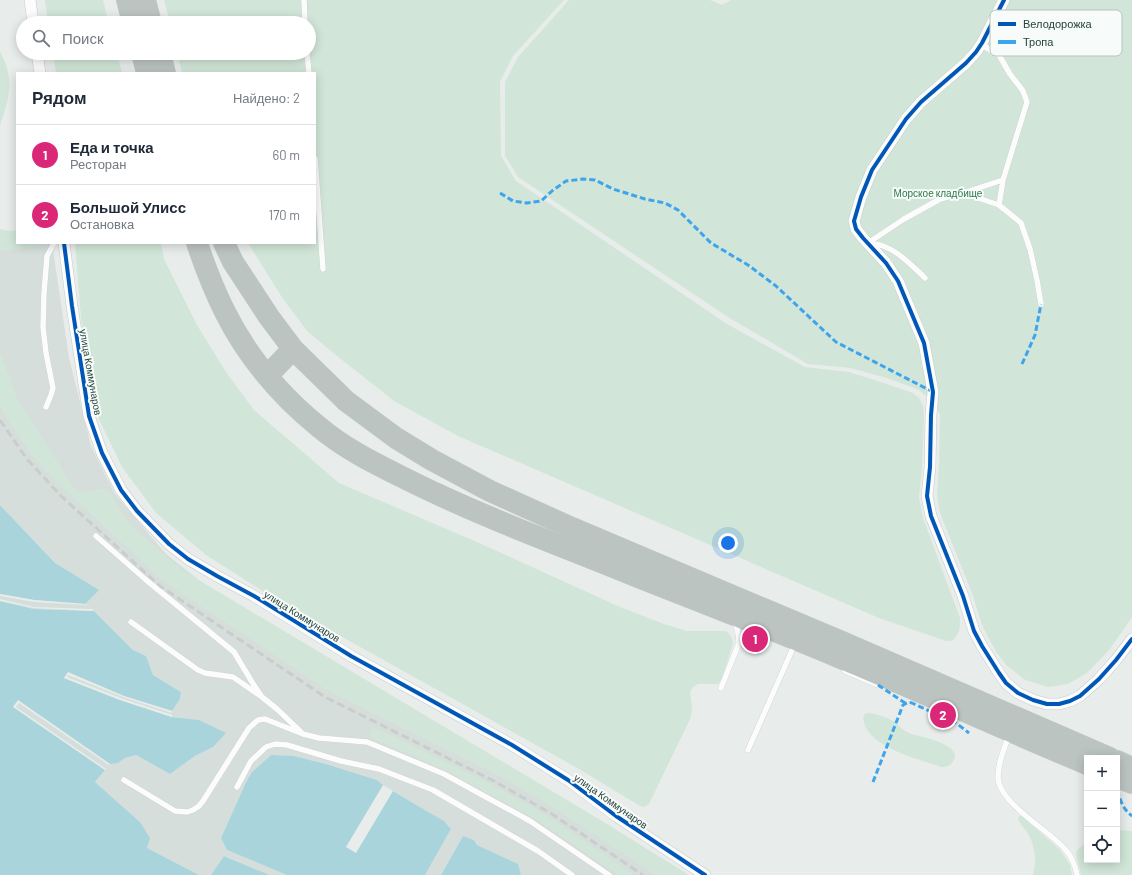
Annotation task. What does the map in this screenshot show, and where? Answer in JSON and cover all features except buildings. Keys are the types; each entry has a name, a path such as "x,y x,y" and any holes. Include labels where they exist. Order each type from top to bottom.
{"highway":[{"path":"127,0 131,16"},
{"path":"145,0 149,16"},
{"path":"144,60 147,72"},
{"path":"162,60 165,72"},
{"path":"197,244 209,279 225,313 239,338 267,376 320,428 347,447 387,470 480,513 734,620 836,656 1084,763"},
{"path":"224,244 233,262 260,304 293,349 346,401 396,438 432,460 490,491 587,534 1103,755"},
{"path":"267,376 293,349"},
{"path":"1120,762 1132,768"},
{"path":"1120,778 1132,784"}],"street":[{"path":"30,0 32,16"},
{"path":"999,10 1004,0"},
{"path":"990,26 976,52 966,63 921,102 906,119 872,170 860,197 854,221 856,229 886,262 898,281 924,343 933,392 930,467 927,496 931,516 963,596 974,631 999,673 1006,683 1018,693 1033,700 1048,704 1059,704 1080,696 1116,660 1132,639"},
{"path":"39,60 40,72"},
{"name":"улица Коммунаров","path":"64,244 89,416 102,453 121,490 137,512 164,540 188,559 254,596 351,656 512,745 568,780 616,816 705,875"}],"lane":[{"path":"304,0 305,16"},
{"path":"980,44 990,50"},
{"path":"999,205 1003,180 1027,102 1023,91 1010,74 1000,56"},
{"path":"308,60 309,72"},
{"path":"316,172 323,269"},
{"path":"868,243 904,218 940,199 1003,180"},
{"path":"963,193 999,205 1021,223 1030,249 1041,304"},
{"path":"868,243 892,250 908,262 925,278"},
{"path":"46,407 53,388 46,353 43,327 44,294 47,256 53,244"},
{"path":"96,536 145,579 234,652 262,697"},
{"path":"721,688 738,643 738,630 734,620"},
{"path":"131,622 198,670 205,673 233,677 262,697 304,734"},
{"path":"786,645 800,651"},
{"path":"748,750 793,648"},
{"path":"842,670 878,686"},
{"path":"124,780 175,811 187,812 199,806 203,801 249,728 258,720 265,719 318,738 367,742 444,774 530,822 608,875"},
{"path":"1010,731 999,764 998,779 1004,793 1023,813 1064,848 1074,862 1077,875"},
{"path":"237,787 251,761 266,746 275,744 288,745 341,761 379,769 433,790 538,851 572,875"}],"shaded area":[{"path":"0,237 16,243 16,244 52,244 69,358 91,446 115,494 166,554 247,618 680,875 521,875 518,864 477,845 474,840 463,836 441,875 425,875 451,829 444,821 377,780 326,764 294,756 271,755 252,772 221,838 227,850 287,875 270,875 225,856 211,875 199,875 147,848 140,822 95,782 105,770 13,707 18,700 118,763 125,758 136,755 170,774 195,756 213,747 199,720 172,717 120,700 64,678 68,672 172,711 180,699 181,692 153,675 146,656 133,650 94,611 34,609 0,601 0,594 98,591 55,563 0,505"}],"green space":[{"path":"45,0 103,0 107,16 47,16"},
{"path":"164,0 564,0 513,56 500,82 501,156 516,181 727,324 805,367 849,372 913,393 919,398 923,406 924,415 919,497 923,518 960,618 957,636 952,641 946,641 879,618 458,436 394,401 308,332 283,299 249,244 316,244 316,72 182,72 179,60 316,60 316,16 168,16"},
{"name":"Морское кладбище","path":"569,0 710,0 722,5 731,0 1132,0 1132,617 1110,649 1087,673 1068,684 1048,687 1025,680 1007,666 989,639 982,625 972,593 940,513 937,495 940,415 934,402 917,389 887,378 850,368 808,364 731,319 518,177 505,156 505,82 518,57"},
{"path":"0,51 6,64 9,79 9,92 0,125"},
{"path":"54,60 119,60 122,72 56,72"},
{"path":"0,229 16,230 16,244 47,244 43,246 0,251"},
{"path":"75,244 161,244 164,259 197,325 226,372 254,410 339,483 477,542 620,607 664,624 687,631 728,632 733,644 721,681 717,684 698,684 693,687 690,692 692,707 691,717 649,804 644,807 640,806 579,769 283,604 206,555 156,513 122,467 99,419 81,318"},
{"path":"0,352 17,399 76,491 80,492 106,489 113,496 127,520 182,570 607,824 689,875 656,875 556,809 496,774 327,690 162,580 65,490 32,456 0,405"},
{"path":"865,714 877,714 886,718 909,733 940,742 948,746 953,751 955,756 952,763 948,766 941,767 886,746 868,732 863,719"},
{"path":"371,729 380,730 491,784 549,817 634,875 619,875 534,818 448,771 372,738 370,736"},
{"path":"1019,816 1022,816 1060,850 1070,865 1072,875 1033,875 1035,864 1033,847 1030,837 1018,819"},
{"path":"1120,830 1132,831 1132,875 1081,875 1076,854 1078,849 1084,844 1084,863 1120,863"}],"water":[{"path":"0,505 55,563 99,590 85,604 34,600 0,594"},
{"path":"0,601 34,609 94,611 133,650 146,656 153,675 181,692 180,699 172,711 124,696 68,673 64,678 120,700 172,717 199,720 226,733 213,747 195,756 170,774 136,755 125,758 118,763 110,764 18,701 14,707 105,770 95,782 140,822 150,838 147,848 199,875 0,875"},
{"path":"271,755 294,756 326,764 377,780 444,821 451,829 425,875 287,875 227,850 221,838 247,780 252,772"},
{"path":"463,836 474,840 477,845 518,864 521,875 441,875"},
{"path":"224,856 270,875 211,875"}],"pier":[{"path":"0,594 34,600 87,605 34,602 0,596"},
{"path":"0,599 34,607 92,609 94,611 34,608 0,601"},
{"path":"68,672 124,696 172,711 172,713 123,697 68,675 67,677 121,698 172,715 172,717 120,700 64,678"},
{"path":"18,700 110,764 109,765 19,703 16,707 106,769 105,770 13,707"},
{"path":"383,785 393,791 356,853 346,847"}],"railway":[{"path":"0,420 27,459 60,495 160,586 325,697 492,780 552,814 643,875"}],"marked path":[{"path":"500,193 513,201 527,203 541,201 566,181 583,179 595,180 613,189 645,199 665,203 678,210 711,243 748,265 776,286 836,342 933,392"},
{"path":"1022,364 1035,335 1041,304"},
{"path":"878,685 905,703"},
{"path":"873,782 903,705 912,703 956,723 969,733"},
{"path":"1117,791 1124,807 1132,816"}],"cycle path":[{"path":"999,10 1004,0"},
{"path":"990,27 976,52 966,63 921,102 906,119 872,170 861,197 854,221 856,229 886,263 898,281 924,343 933,392 930,467 927,496 931,516 963,596 974,631 999,673 1006,683 1018,693 1033,700 1047,704 1059,704 1080,696 1099,679 1132,639"},
{"path":"64,244 89,416 102,453 121,490 137,511 169,544 188,559 254,596 351,656 512,745 568,780 616,816 705,875"}],"place":[{"name":"Еда и точка","path":"755,639"},
{"name":"Большой Улисс","path":"943,715"}]}
